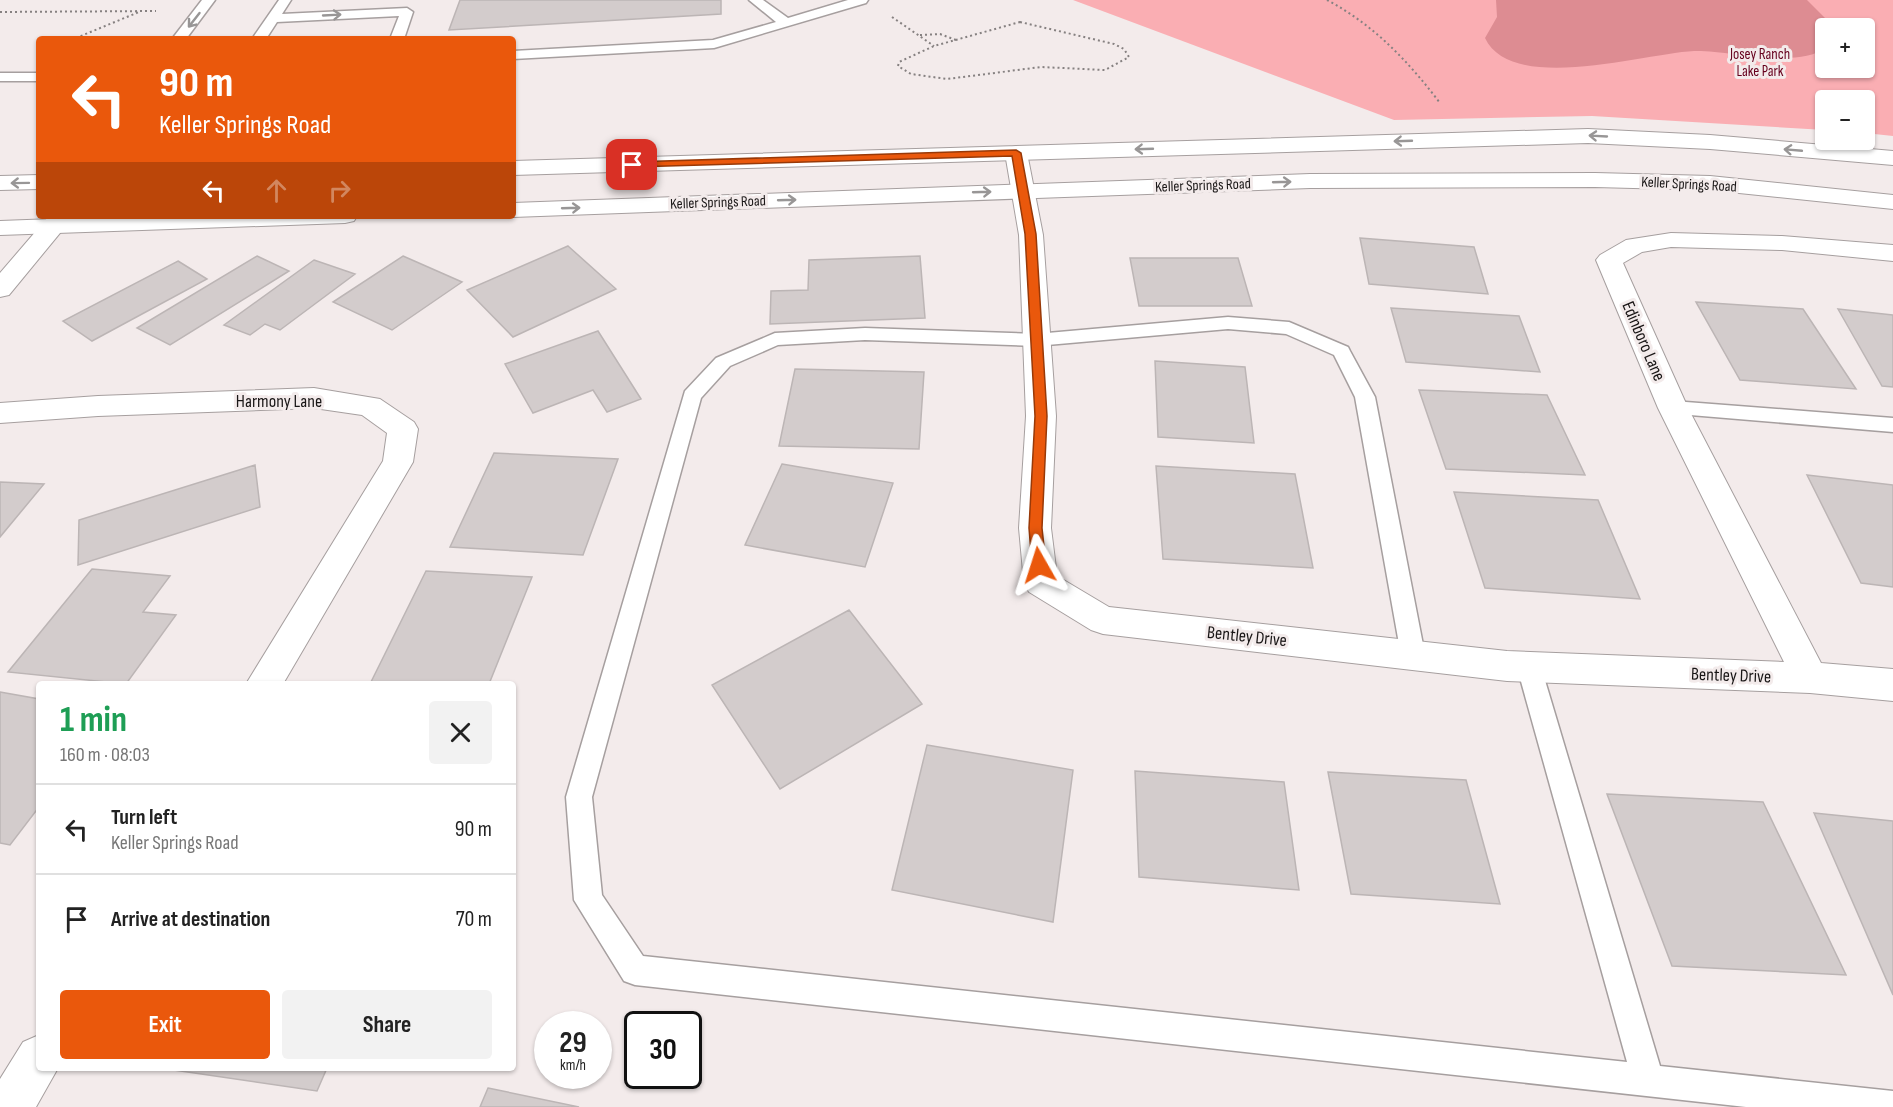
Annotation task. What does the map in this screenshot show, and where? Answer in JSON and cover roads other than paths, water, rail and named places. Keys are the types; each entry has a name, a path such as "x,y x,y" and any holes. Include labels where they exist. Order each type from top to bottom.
{"main road":[{"path":"516,168 1588,136 1710,142 1893,158"},
{"name":"Bentley Drive","path":"1016,153 1030,234 1041,416 1035,528 1041,583 1103,620 1529,667 1810,678 1893,685"},
{"name":"Keller Springs Road","path":"516,210 1310,181 1595,180 1710,183 1893,202"},
{"path":"0,183 36,182"},
{"path":"0,228 57,221 172,219"},
{"path":"0,289 57,221"},
{"name":"Edinboro Lane","path":"1810,678 1674,408 1609,261 1635,245 1671,240 1782,243 1893,253"},
{"name":"Harmony Lane","path":"0,413 98,406 314,398 370,406 403,429 398,462 266,681"},
{"path":"10,1107 36,1063"}],"lane":[{"path":"181,36 209,0"},
{"path":"261,36 285,0"},
{"path":"755,0 786,23"},
{"path":"516,55 708,45 862,0"},
{"path":"273,18 407,12 398,36"},
{"path":"0,77 36,76"},
{"path":"1413,655 1365,397 1341,351 1289,328 1228,323 1036,340 865,334 775,339 723,362 692,396 579,797 588,900 635,970 1893,1107"},
{"path":"1674,408 1893,425"},
{"path":"1529,667 1648,1080"}],"park label":[{"name":"Josey Ranch Lake Park","path":"1760,62"}]}
